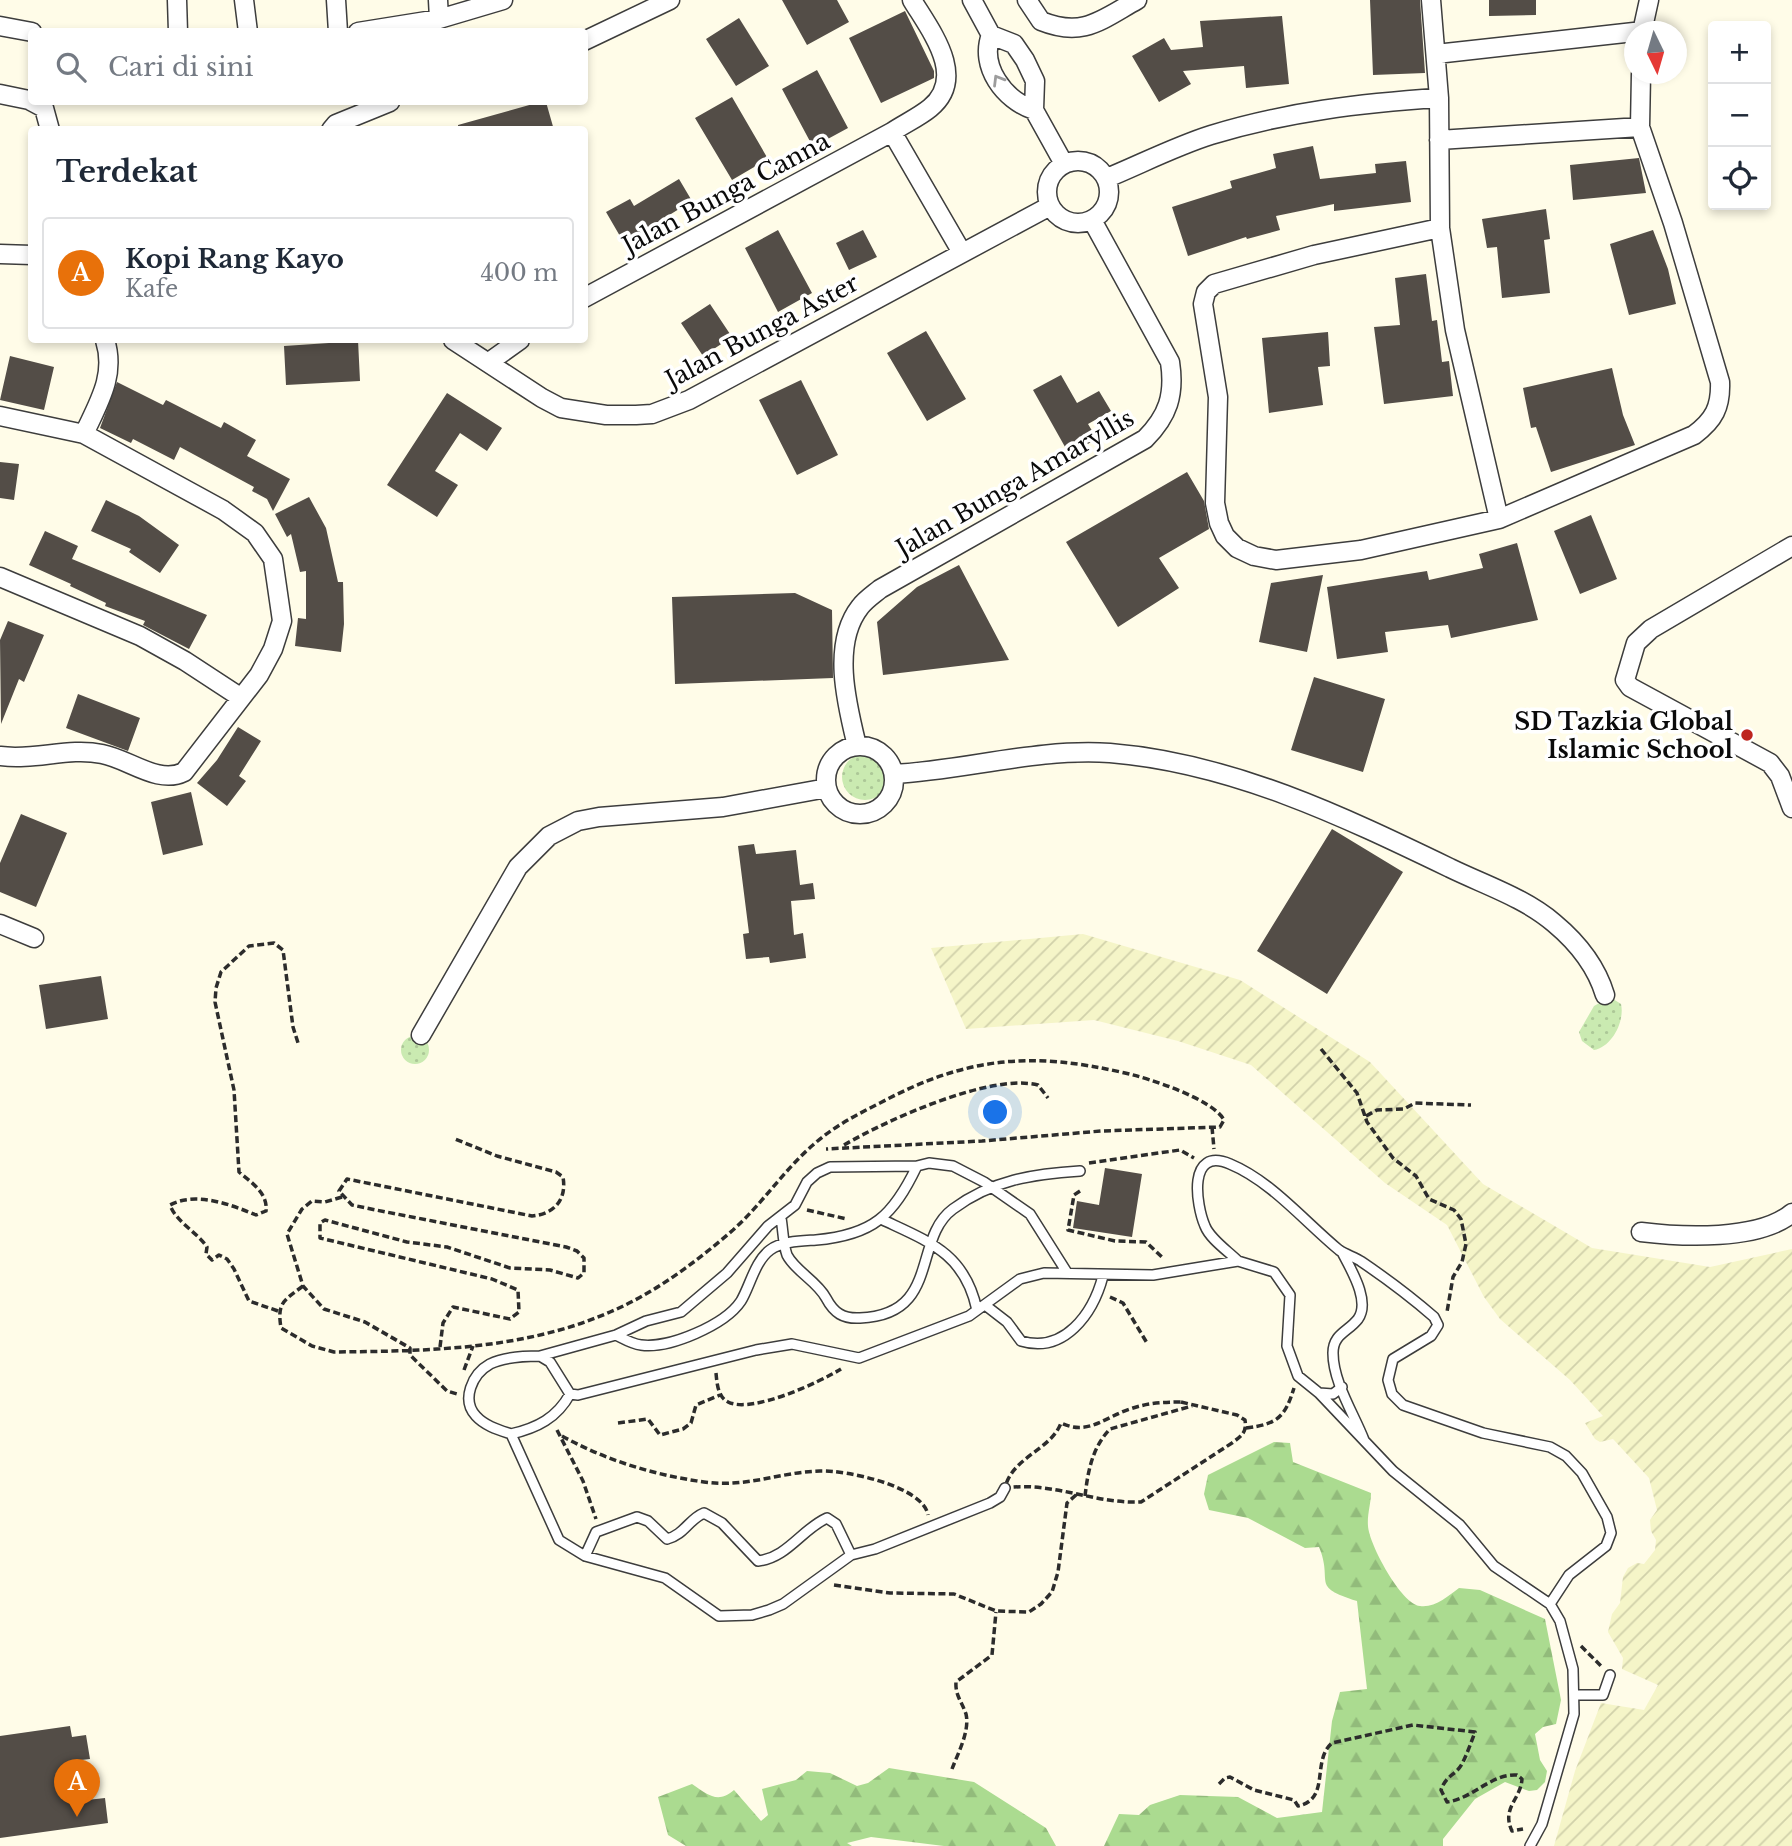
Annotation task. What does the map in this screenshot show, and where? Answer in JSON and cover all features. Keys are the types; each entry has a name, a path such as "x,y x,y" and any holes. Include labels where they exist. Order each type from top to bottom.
{"street":[{"path":"177,0 178,28"},
{"path":"244,0 248,28"},
{"path":"336,0 338,28"},
{"path":"438,0 439,19"},
{"path":"383,28 439,19 503,0"},
{"path":"588,39 670,0"},
{"name":"Jalan Bunga Canna","path":"588,296 892,132 931,107 945,82 946,66 941,50 912,0"},
{"path":"972,0 991,34 1014,44 1025,60 1035,81 1034,110 1064,164"},
{"path":"1027,0 1041,21 1059,28 1074,29 1085,28 1137,0"},
{"path":"1431,0 1439,98 1440,228 1455,330 1499,519"},
{"path":"1642,21 1649,0"},
{"path":"0,26 28,31"},
{"path":"991,34 986,60 996,78 1009,98 1034,110"},
{"path":"1436,54 1624,34"},
{"path":"1440,228 1314,255 1214,284 1206,292 1202,304 1218,397 1215,503 1225,536 1237,548 1254,556 1276,560 1408,542 1499,519 1694,435 1712,421 1721,400 1720,382 1673,223 1640,127 1641,84"},
{"path":"0,94 28,100"},
{"path":"1107,178 1208,135 1286,115 1359,103 1439,98"},
{"path":"38,105 44,108 49,126"},
{"path":"334,126 383,105"},
{"path":"1439,141 1640,127"},
{"path":"892,132 961,251"},
{"path":"1073,161 1093,164 1107,178 1109,197 1100,214 1092,220 1072,223 1063,220 1050,206 1047,186 1056,169 1064,164 1073,161"},
{"name":"Jalan Bunga Aster","path":"458,343 561,408 606,415 652,414 689,400 961,251 1050,206"},
{"name":"Jalan Bunga Amaryllis","path":"857,746 849,712 844,653 847,633 860,606 880,589 1145,439 1160,425 1169,407 1173,383 1170,362 1092,220"},
{"path":"0,254 28,255"},
{"path":"84,434 108,381 110,357 106,343"},
{"path":"489,362 516,343"},
{"path":"0,416 84,434 223,510 255,533 273,559 282,621 273,649 259,676 184,772 174,777 162,776 106,754 78,750 43,756 0,756"},
{"path":"1792,546 1651,628 1636,643 1625,680 1630,687 1769,763 1780,776 1792,807"},
{"path":"0,577 140,636 186,661 240,698"},
{"path":"857,746 877,750 890,765 894,784 887,801 871,811 853,813 844,809 831,796 826,778 832,760 839,753 857,746"},
{"path":"894,775 1038,757 1106,753 1179,763 1261,786 1349,819 1534,908 1566,934 1591,961 1605,995"},
{"path":"421,1035 518,867 550,836 578,821 599,817 723,807 827,788"},
{"path":"0,924 34,938"},
{"path":"1641,1232 1678,1237 1717,1235 1751,1230 1792,1213"}],"lane":[{"path":"1238,1261 1206,1229 1196,1191 1197,1176 1204,1165 1216,1161 1228,1163 1261,1182 1342,1252 1359,1260 1434,1317 1438,1325 1431,1336 1393,1359 1388,1380 1392,1394 1403,1405 1506,1439 1550,1447 1566,1456 1582,1473 1607,1517 1611,1533 1606,1546 1569,1575 1550,1604"},
{"path":"570,1394 555,1416 528,1430 511,1434 486,1424 475,1416 469,1396 472,1383 490,1364 540,1356 616,1335 681,1312 727,1273 768,1226 795,1205 807,1182 830,1167 917,1166 929,1163 953,1166 1030,1214 1066,1271"},
{"path":"616,1335 643,1346 680,1339 716,1324 740,1303 770,1249 797,1240 846,1235 879,1222 917,1166"},
{"path":"781,1218 788,1256 814,1281 835,1312 857,1319 886,1313 910,1295 922,1279 930,1242 951,1210 990,1187 1012,1178 1080,1171"},
{"path":"879,1222 930,1242 964,1274 981,1308 1007,1322 1021,1340 1040,1345 1053,1343 1092,1308 1103,1276"},
{"path":"1342,1252 1354,1276 1362,1310 1358,1319 1336,1338 1333,1352 1342,1387 1367,1445"},
{"path":"570,1394 578,1395 792,1344 859,1358 900,1344 981,1308 1020,1279 1066,1271 1103,1276 1153,1275 1238,1261 1274,1272 1283,1281 1290,1295 1291,1312 1286,1346 1298,1376 1319,1394 1393,1471 1460,1525 1494,1566 1550,1604 1566,1642 1574,1714 1542,1824 1531,1846"},
{"path":"540,1356 550,1362 570,1394"},
{"path":"1319,1394 1333,1394 1342,1387"},
{"path":"511,1434 559,1540 585,1556 665,1578 719,1616 751,1615 769,1610 782,1604 816,1577 851,1555 875,1549 990,1503 1000,1497 1005,1488"},
{"path":"585,1556 596,1532 637,1517 648,1521 667,1539 677,1536 696,1516 704,1513 722,1522 758,1561 770,1560 815,1524 827,1518 835,1524 851,1555"},
{"path":"1574,1695 1603,1696 1609,1675"}],"path":[{"path":"278,1311 249,1301 227,1259 219,1255 212,1260 206,1254 207,1247 202,1239 172,1212 170,1205 184,1200 205,1201 230,1204 256,1216 266,1211 267,1201 262,1192 239,1172 234,1090 215,1002 221,972 249,946 274,943 283,950 293,1027 299,1046"},
{"path":"1321,1049 1345,1074 1367,1122 1393,1158 1416,1176 1429,1199 1454,1210 1461,1219 1466,1244 1462,1262 1453,1277 1446,1316 1438,1325"},
{"path":"303,1286 284,1300 278,1311 281,1328 313,1346 334,1352 520,1341 609,1313 646,1295 734,1229 830,1130 913,1085 961,1067 1004,1061 1053,1061 1148,1078 1221,1113 1224,1120 1220,1127 1101,1131 982,1141 842,1146 826,1149"},
{"path":"842,1146 908,1114 1006,1082 1038,1085 1048,1098"},
{"path":"1366,1116 1377,1110 1404,1109 1415,1103 1471,1105"},
{"path":"1212,1127 1216,1161"},
{"path":"440,1347 443,1323 453,1307 510,1320 519,1312 518,1290 492,1279 320,1238 320,1223 325,1220 407,1242 447,1247 510,1268 550,1270 578,1278 584,1273 583,1258 577,1251 566,1247 437,1224 352,1205 338,1191 347,1180 532,1216 543,1215 559,1203 564,1188 563,1177 556,1172 498,1156 455,1139"},
{"path":"1080,1171 1090,1163 1180,1150 1204,1165"},
{"path":"1080,1192 1074,1195 1068,1230 1115,1241 1146,1242 1153,1252 1181,1270"},
{"path":"342,1197 325,1202 312,1200 292,1222 288,1234 303,1286 324,1309 365,1322 410,1349"},
{"path":"795,1205 817,1213 879,1222"},
{"path":"1098,1293 1123,1303 1147,1343"},
{"path":"410,1349 410,1355 447,1391 469,1396"},
{"path":"716,1360 720,1395 728,1402 753,1405 827,1377 843,1368 852,1357"},
{"path":"1246,1428 1276,1420 1287,1411 1298,1376"},
{"path":"618,1423 648,1419 660,1435 673,1433 691,1423 696,1405 720,1395"},
{"path":"1157,1403 1195,1406 1237,1415 1245,1420 1246,1428 1243,1435 1232,1443 1140,1502 1085,1496 1028,1485 1005,1488 1008,1476 1058,1431 1061,1423 1093,1427 1128,1409 1157,1403"},
{"path":"1085,1496 1087,1468 1102,1437 1110,1429 1195,1406"},
{"path":"602,1530 562,1436 635,1468 704,1482 759,1482 817,1471 837,1471 904,1489 918,1497 927,1508 930,1527"},
{"path":"816,1577 836,1586 890,1593 954,1594 996,1611 1029,1612 1052,1592 1058,1573 1067,1503 1076,1494"},
{"path":"953,1769 966,1726 966,1714 956,1691 956,1682 992,1655 996,1611"},
{"path":"1219,1784 1230,1777 1254,1790 1294,1800 1298,1806 1307,1804 1316,1796 1324,1750 1332,1743 1413,1725 1475,1732 1460,1767 1448,1776 1443,1784 1441,1790 1444,1798 1447,1802 1457,1801 1497,1779 1517,1775 1522,1779 1521,1789 1507,1814 1512,1830 1542,1824"}],"green space":[{"path":"865,754 881,761 888,777 881,793 865,800 849,793 842,777 849,761"},
{"path":"1083,934 1240,980 1370,1062 1483,1184 1592,1248 1710,1267 1792,1249 1792,1846 1554,1846 1575,1771 1601,1703 1644,1710 1658,1685 1622,1669 1623,1658 1608,1632 1612,1614 1620,1603 1623,1577 1628,1568 1637,1563 1644,1564 1655,1550 1656,1540 1651,1531 1650,1520 1657,1510 1649,1478 1613,1439 1600,1442 1595,1439 1585,1423 1603,1416 1570,1380 1500,1319 1484,1297 1447,1225 1385,1183 1251,1065 1178,1041 1094,1020 966,1029 931,948"},
{"path":"1610,997 1621,1004 1619,1025 1612,1039 1594,1050 1582,1041 1579,1032 1594,1006"},
{"path":"415,1036 425,1040 429,1050 425,1060 415,1064 405,1060 401,1050 405,1040"},
{"path":"1274,1442 1290,1443 1293,1462 1371,1493 1368,1526 1374,1546 1395,1585 1412,1603 1420,1606 1431,1605 1459,1588 1480,1590 1545,1619 1561,1700 1556,1724 1543,1727 1535,1734 1540,1760 1547,1771 1545,1782 1537,1790 1529,1791 1505,1782 1475,1799 1443,1839 1443,1846 1104,1846 1119,1814 1139,1815 1150,1805 1180,1795 1238,1797 1277,1818 1322,1812 1332,1721 1340,1692 1367,1689 1357,1601 1328,1587 1319,1547 1305,1548 1248,1518 1209,1510 1204,1494 1208,1475"},
{"path":"889,1768 974,1782 1046,1828 1056,1846 944,1846 871,1837 847,1843 852,1846 686,1846 668,1835 658,1797 692,1784 718,1797 734,1790 761,1821 768,1815 762,1789 796,1780 807,1771 830,1773 857,1786 868,1783"}],"building":[{"path":"782,0 837,0 849,22 807,45"},
{"path":"1370,0 1420,0 1425,73 1373,75"},
{"path":"1489,0 1536,0 1536,15 1489,16"},
{"path":"905,11 934,71 934,78 881,103 849,38"},
{"path":"1282,16 1289,84 1246,88 1244,66 1183,71 1191,84 1159,102 1132,56 1164,38 1171,50 1203,47 1200,21"},
{"path":"739,18 769,66 736,86 706,39"},
{"path":"817,70 848,128 813,147 782,89"},
{"path":"732,97 768,159 732,180 695,118"},
{"path":"529,105 547,105 553,126 458,126"},
{"path":"1313,146 1320,179 1376,173 1375,164 1406,161 1411,202 1334,211 1334,204 1276,216 1280,230 1247,239 1246,237 1188,256 1172,207 1232,188 1230,181 1276,168 1273,154"},
{"path":"1639,158 1646,193 1573,200 1570,165"},
{"path":"679,179 692,201 624,243 606,212 630,199 634,206"},
{"path":"1546,209 1550,239 1544,240 1550,293 1502,298 1497,247 1487,248 1482,219"},
{"path":"778,230 812,293 778,312 745,248"},
{"path":"863,230 877,257 849,270 836,243"},
{"path":"1653,230 1668,269 1676,304 1629,315 1610,244"},
{"path":"1426,274 1432,321 1437,320 1442,362 1449,361 1453,396 1384,404 1374,327 1400,325 1395,278"},
{"path":"710,304 732,337 703,356 681,323"},
{"path":"926,331 966,399 927,421 887,353"},
{"path":"1328,332 1330,366 1318,367 1323,405 1269,413 1262,338"},
{"path":"358,343 360,381 286,385 284,346"},
{"path":"10,356 54,367 44,410 0,400"},
{"path":"1612,368 1623,415 1635,445 1551,472 1536,427 1531,428 1523,388"},
{"path":"1061,375 1077,403 1099,391 1111,411 1088,424 1097,439 1069,454 1033,390"},
{"path":"801,380 838,455 797,475 759,400"},
{"path":"117,382 163,405 166,400 221,428 224,422 256,440 247,456 290,479 273,511 267,499 252,491 254,487 180,447 174,460 133,439 131,443 100,428"},
{"path":"447,393 502,428 487,451 460,433 435,471 458,485 437,517 387,485"},
{"path":"0,462 19,464 14,500 0,498"},
{"path":"1187,472 1204,501 1209,529 1159,558 1179,588 1118,627 1066,542"},
{"path":"309,497 326,528 338,582 343,582 344,624 341,652 295,646 298,618 306,619 306,571 300,572 291,534 287,537 275,514"},
{"path":"106,500 139,516 179,545 160,573 129,552 131,549 91,531"},
{"path":"1591,515 1617,579 1580,594 1554,531"},
{"path":"45,531 78,546 72,559 207,615 189,649 143,625 145,621 105,606 106,603 70,586 71,584 29,565"},
{"path":"1517,543 1538,620 1451,638 1448,625 1385,632 1388,652 1337,659 1327,587 1427,571 1429,580 1483,568 1479,554"},
{"path":"959,565 1009,660 883,675 877,622 917,587"},
{"path":"1323,575 1307,652 1259,642 1271,583"},
{"path":"795,593 832,610 833,678 675,684 672,597"},
{"path":"8,621 44,635 24,682 19,679 1,724 0,640"},
{"path":"1314,677 1385,699 1363,772 1291,750"},
{"path":"78,694 140,718 128,751 66,728"},
{"path":"238,727 261,741 239,776 246,781 227,806 197,783 217,760"},
{"path":"191,792 203,845 163,855 151,802"},
{"path":"21,814 67,833 36,907 0,892 0,863"},
{"path":"1332,829 1403,872 1327,994 1257,951"},
{"path":"754,844 756,854 796,850 800,885 813,883 815,899 791,901 794,935 803,933 806,958 770,963 769,957 746,959 743,934 749,933 738,846"},
{"path":"101,976 108,1019 46,1029 39,985"},
{"path":"1105,1168 1142,1174 1132,1237 1073,1228 1077,1201 1099,1205"},
{"path":"70,1726 72,1737 86,1735 90,1759 81,1760 87,1800 105,1798 108,1823 0,1838 0,1736"}],"place":[{"name":"SD Tazkia Global Islamic School","path":"1747,735"},
{"name":"Kopi Rang Kayo","path":"77,1817"}]}
